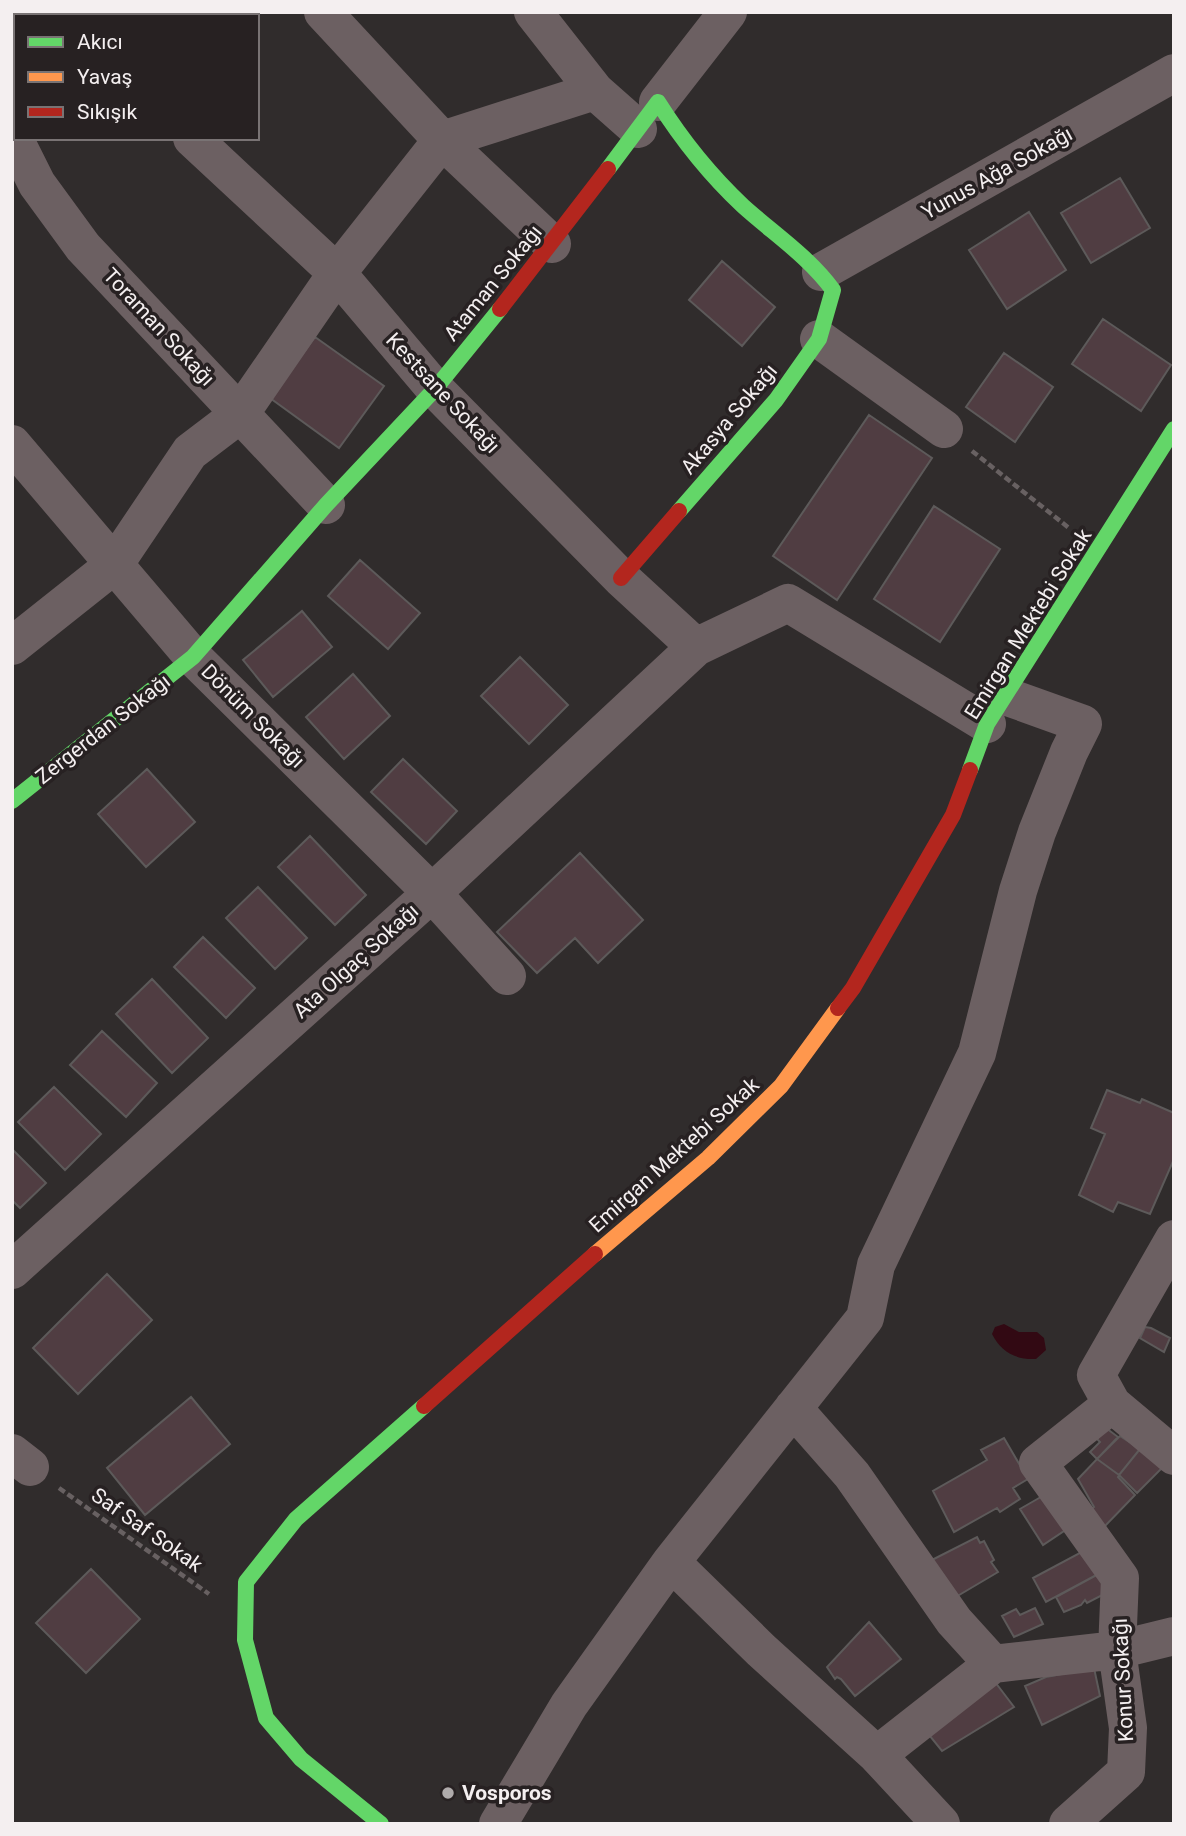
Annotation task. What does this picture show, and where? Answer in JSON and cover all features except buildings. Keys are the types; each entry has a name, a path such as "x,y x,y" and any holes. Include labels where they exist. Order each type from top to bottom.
{"street":[{"path":"323,12 442,139 552,244"},
{"path":"533,12 595,91 648,115 682,141 742,205 821,272"},
{"path":"648,115 728,12"},
{"name":"Yunus Ağa Sokağı","path":"821,272 1174,74"},
{"path":"12,646 114,565 190,452 240,414 337,273 442,139 595,91"},
{"name":"Ataman Sokağı","path":"193,657 326,505 435,389 552,244 648,115"},
{"name":"Toraman Sokağı","path":"15,140 37,184 83,247 326,505"},
{"name":"Kestsane Sokağı","path":"194,140 337,273 435,389 621,578 695,647"},
{"name":"Akasya Sokağı","path":"621,578 776,401 819,338 833,290 821,272"},
{"path":"819,338 944,429"},
{"name":"Emirgan Mektebi Sokak","path":"381,1824 300,1759 266,1718 245,1640 246,1583 296,1519 610,1241 708,1158 781,1086 853,988 953,815 996,710 1174,429"},
{"name":"Dönüm Sokağı","path":"12,444 193,657 432,893 507,976"},
{"name":"Ata Olgaç Sokağı","path":"12,1270 432,893 695,647 788,603 996,710"},
{"name":"Zergerdan Sokağı","path":"12,801 193,657"},
{"path":"498,1824 569,1705 671,1562 865,1318 876,1265 978,1053 1018,891 1037,832 1083,724 996,710"},
{"path":"1174,1239 1096,1375 1111,1404 1174,1456"},
{"name":"Konur Sokağı","path":"1068,1824 1125,1772 1128,1728 1118,1650 1120,1578 1038,1462 1111,1404"},
{"path":"793,1408 852,1475 954,1621 993,1664"},
{"path":"671,1562 761,1650 877,1755 941,1824"},
{"path":"877,1755 993,1664 1118,1650 1174,1636"}],"path":[{"path":"944,429 1098,551"},
{"name":"Saf Saf Sokak","path":"21,1460 245,1619"}],"shaded area":[{"path":"1004,1324 1019,1332 1037,1332 1044,1338 1046,1350 1036,1359 1010,1354 992,1334 995,1327"}],"traffic: fast":[{"path":"608,169 658,102 719,182 802,256 833,290 819,339 776,400 679,511"},
{"path":"12,801 193,657 326,505 435,389 500,309"},
{"path":"970,770 987,724 1174,429"},
{"path":"381,1824 301,1759 266,1718 245,1640 246,1582 296,1519 424,1406"}],"traffic: slow":[{"path":"595,1254 708,1158 781,1086 838,1008"}],"traffic: jam":[{"path":"500,309 608,169"},
{"path":"621,578 679,511"},
{"path":"838,1008 853,988 953,815 970,770"},
{"path":"424,1406 595,1254"}],"place":[{"name":"Vosporos","path":"448,1793"}]}
